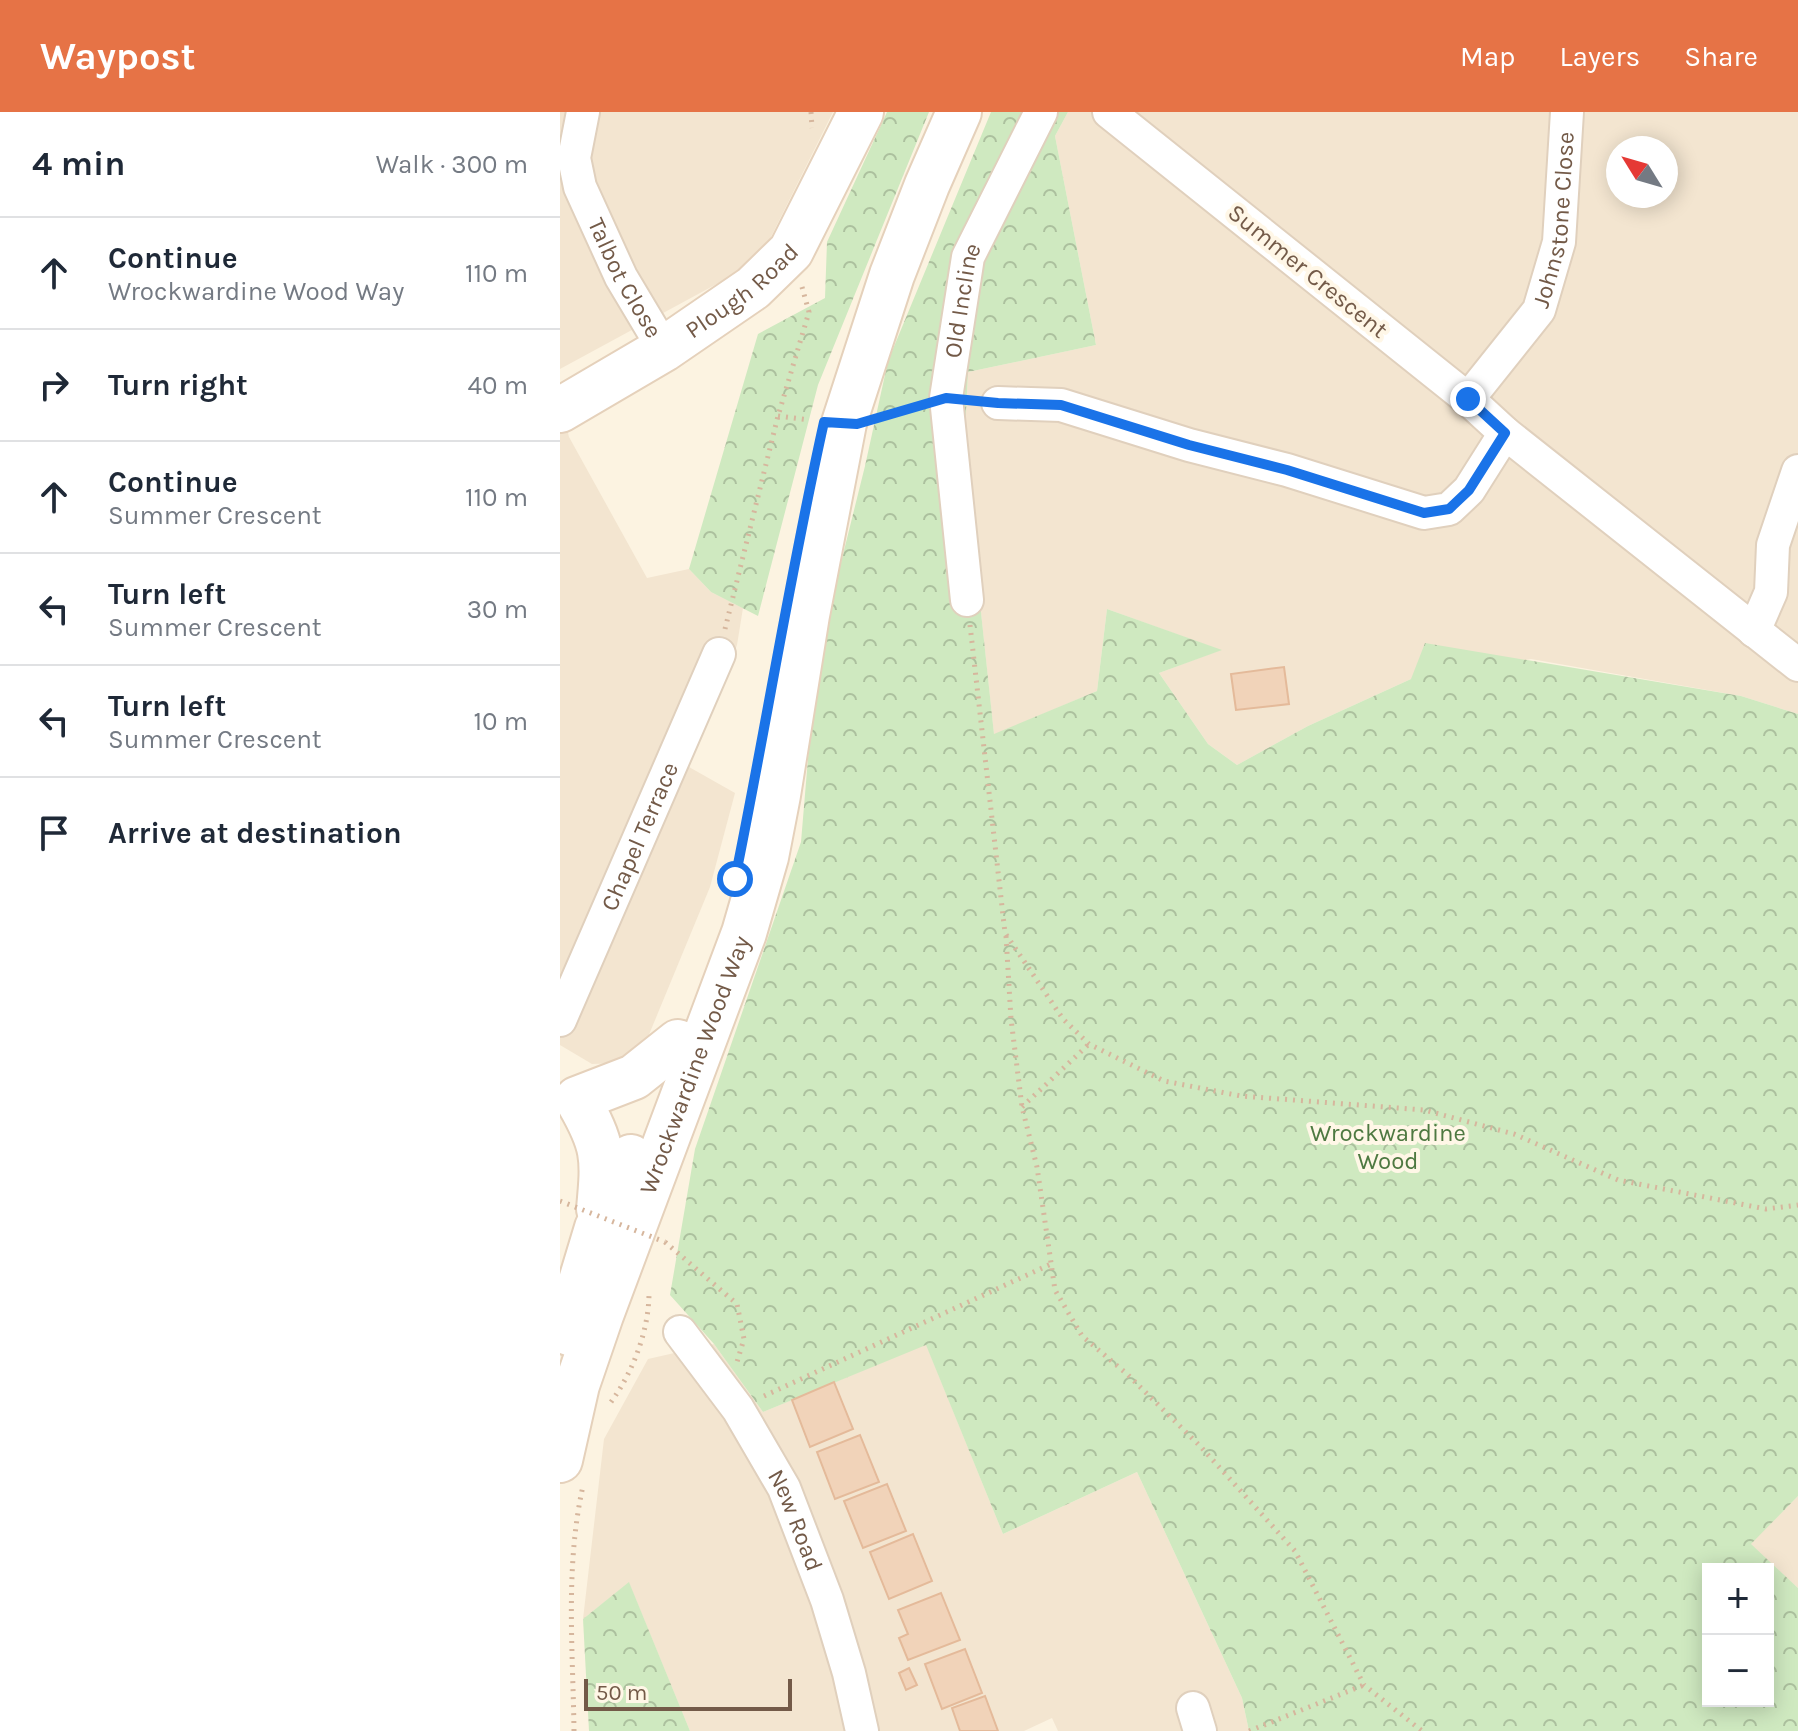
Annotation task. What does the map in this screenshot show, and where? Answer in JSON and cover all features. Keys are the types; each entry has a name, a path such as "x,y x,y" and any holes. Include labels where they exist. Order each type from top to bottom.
{"main road":[{"name":"Plough Road","path":"560,410 664,349 753,288 791,251 861,112"},
{"name":"Wrockwardine Wood Way","path":"572,1470 577,1385 653,1136 678,1042 735,879 798,540 900,202 940,112"},
{"name":"Wrockwardine Wood Way","path":"560,1378 578,1291 597,1228 613,1197 653,1136 744,933 766,857 807,615 834,423 927,185 959,112"},
{"path":"569,1093 634,1077 678,1042"},
{"path":"569,1093 653,1136"},
{"path":"569,1093 595,1129 602,1151 597,1228"}],"street":[{"name":"Talbot Close","path":"583,112 574,158 580,187 621,277 664,349"},
{"name":"Old Incline","path":"967,600 946,398 968,257 1041,112"},
{"name":"Summer Crescent","path":"1109,112 1468,399 1505,433 1798,665"},
{"name":"Johnstone Close","path":"1468,399 1539,310 1559,242 1567,112"},
{"path":"998,403 1061,405 1424,513 1449,509 1469,490 1505,433"},
{"path":"1754,631 1771,592 1773,545 1798,471"},
{"name":"Chapel Terrace","path":"560,1020 719,654"},
{"name":"New Road","path":"659,1324 733,1401 784,1488 827,1600 849,1673 862,1731"}],"path":[{"path":"719,654 778,416 809,312 791,251"},
{"path":"778,416 857,424 946,398"},
{"path":"967,600 1022,1107 1037,1167 1055,1290 1082,1336 1127,1374 1200,1446 1295,1551 1364,1685 1422,1731"},
{"path":"1005,933 1063,1019 1089,1044 1164,1081 1241,1096 1424,1110 1514,1134 1618,1180 1766,1209 1798,1205"},
{"path":"1022,1107 1089,1044"},
{"path":"560,1201 665,1242 737,1304 744,1339 733,1401"},
{"path":"733,1401 1051,1264"},
{"path":"605,1412 659,1324 649,1310 649,1284"},
{"path":"572,1470 574,1731"},
{"path":"1249,1731 1364,1685"}],"shaded area":[{"path":"560,112 833,112 759,261 560,369"},
{"path":"1068,112 1798,112 1798,714 1741,696 1531,659 1411,679 1308,726 1237,765 1208,744 1159,673 1220,650 1107,609 1097,691 994,735 964,453 968,372 1096,345 1055,136"},
{"path":"560,401 569,437 647,578 689,569 711,592 743,608 737,645 689,767 735,793 710,887 648,1037 620,1063 592,1064 560,1045"},
{"path":"714,1344 763,1412 926,1344 1003,1534 1137,1472 1242,1698 1249,1731 1058,1731 1052,1718 1024,1731 690,1731 629,1583 583,1619 604,1439 648,1359"},
{"path":"1798,1496 1798,1588 1750,1544"}],"green space":[{"path":"887,112 929,112 818,385 758,616 711,592 689,569 758,334 825,298 827,242"},
{"name":"Wrockwardine Wood","path":"991,112 1068,112 1055,136 1096,345 968,372 964,453 994,734 1097,691 1107,609 1222,650 1159,673 1208,744 1237,765 1308,726 1411,679 1425,643 1741,696 1798,714 1798,1496 1751,1544 1771,1563 1702,1563 1702,1707 1774,1707 1774,1566 1798,1588 1798,1731 1249,1731 1242,1698 1137,1472 1003,1534 926,1345 763,1412 714,1344 670,1295 695,1149 801,842 816,663 888,361"},
{"path":"629,1582 690,1731 589,1731 583,1619"}],"building":[{"path":"1284,667 1289,704 1236,710 1231,674"},
{"path":"834,1382 853,1429 810,1447 792,1400"},
{"path":"860,1435 879,1482 835,1499 817,1452"},
{"path":"887,1484 906,1531 863,1548 844,1501"},
{"path":"913,1534 932,1581 889,1599 870,1552"},
{"path":"941,1593 960,1640 908,1660 899,1638 908,1634 898,1610"},
{"path":"965,1649 982,1693 942,1709 925,1664"},
{"path":"909,1668 917,1685 906,1690 899,1673"},
{"path":"985,1696 998,1731 960,1731 952,1708"}],"route":[{"path":"735,879 801,525 824,422 857,424 946,398 1061,405 1424,513 1449,509 1469,490 1505,433 1468,399"}]}
